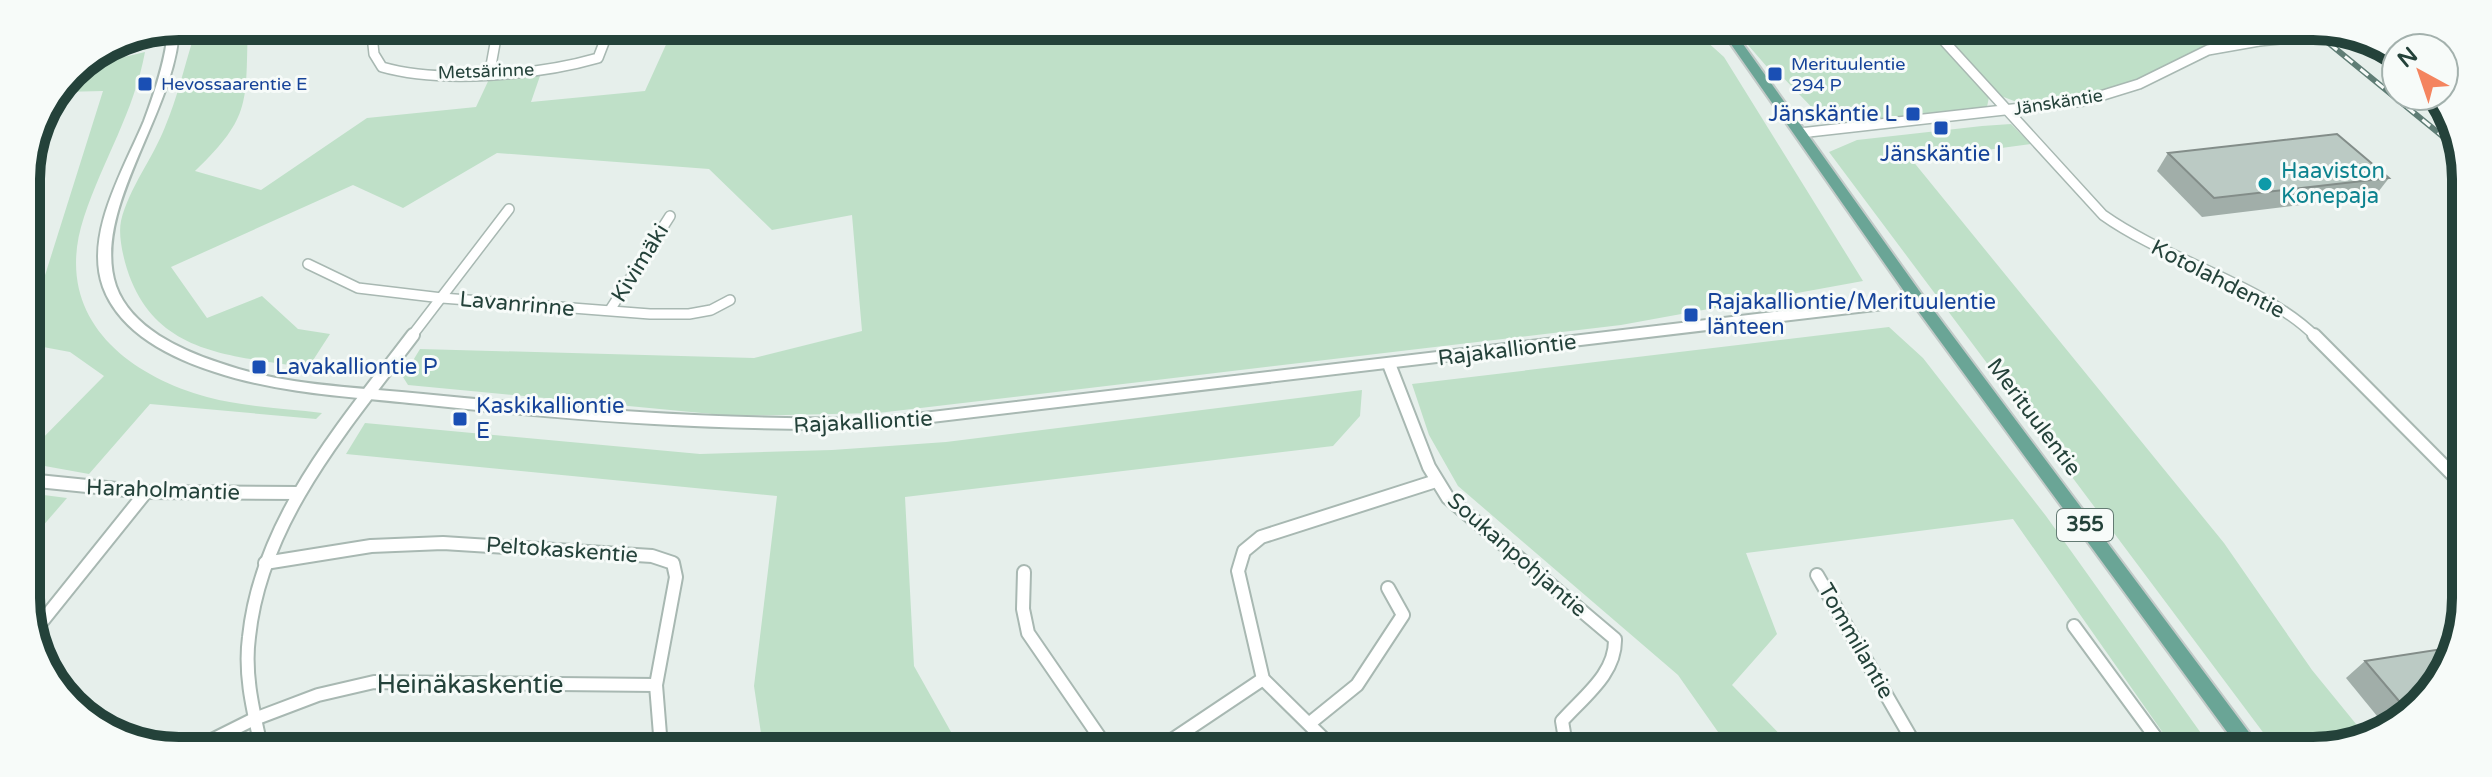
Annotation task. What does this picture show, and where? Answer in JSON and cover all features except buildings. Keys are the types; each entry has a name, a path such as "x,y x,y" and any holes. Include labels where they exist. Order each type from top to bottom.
{"main road":[{"name":"Merituulentie","path":"1734,40 1918,300 2243,737"}],"street":[{"name":"Metsärinne","path":"372,40 374,57 382,67 421,74 557,69 586,64 602,53 606,40"},
{"path":"490,71 496,40"},
{"name":"Kotolahdentie","path":"1943,40 2118,228 2270,304 2305,326 2452,474"},
{"name":"Jänskäntie","path":"1800,133 2084,101 2119,92 2192,56 2269,40"},
{"name":"Rajakalliontie","path":"172,41 159,99 111,213 104,258 108,278 122,308 136,326 163,346 197,364 230,375 289,385 647,420 805,427 949,417 1918,300"},
{"path":"258,737 252,720 251,614 265,563 298,493 369,393 509,209"},
{"name":"Kivimäki","path":"610,310 670,216"},
{"name":"Lavanrinne","path":"308,264 358,288 442,298 689,314 711,310 730,300"},
{"name":"Soukanpohjantie","path":"1389,364 1436,481 1473,520 1615,639 1617,649 1611,664 1562,721 1565,737"},
{"name":"Haraholmantie","path":"40,481 146,492 298,493"},
{"path":"1323,737 1263,679 1238,571 1244,547 1261,537 1436,481"},
{"path":"43,621 146,492"},
{"name":"Peltokaskentie","path":"265,563 371,546 443,543 652,556 673,563 676,577 656,685 660,737"},
{"path":"1024,572 1023,609 1028,633 1099,737"},
{"name":"Tommilantie","path":"1817,575 1910,737"},
{"path":"1310,723 1357,685 1403,615 1388,588"},
{"path":"2074,626 2155,737"},
{"path":"1176,737 1263,679"},
{"name":"Heinäkaskentie","path":"218,737 252,720 318,695 374,682 656,685"}],"green space":[{"path":"193,40 248,40 245,90 236,121 214,152 195,171 261,190 367,118 476,107 491,75 541,73 531,102 645,91 668,40 1705,40 1724,57 1863,281 1621,325 878,413 733,416 408,385 403,377 420,349 754,358 862,331 852,215 772,230 709,169 497,153 403,208 353,185 171,267 207,318 262,296 298,329 330,334 308,368 252,359 200,346 177,335 156,319 140,298 125,264 121,221 160,139"},
{"path":"1744,40 2242,40 2203,47 2135,80 2092,95 2022,104 2001,96 1989,97 1987,107 1981,109 1838,122 1824,120 1774,68 1768,68"},
{"path":"145,52 134,95 84,217 77,251 78,282 86,310 101,334 122,355 176,386 235,403 322,413 316,419 150,404 89,474 40,465 40,441 104,376 70,352 40,346 40,288 103,91 72,92 87,75 107,61"},
{"path":"2011,124 2031,144 1912,160 2224,543 2312,670 2360,728 2322,737 2267,737 1829,152 1857,140"},
{"path":"1889,327 1923,358 2046,516 2204,737 2166,737 2013,519 1746,553 1777,634 1732,685 1782,737 1722,737 1678,675 1458,486 1429,435 1412,384"},
{"path":"1362,390 1360,416 1333,446 905,497 914,666 954,737 762,737 754,686 777,496 346,454 365,423 700,454 832,450 946,442"},
{"path":"40,495 67,498 40,529"}],"railway":[{"path":"2326,41 2446,139"}],"place":[{"name":"Merituulentie 294 P","path":"1775,74"},
{"name":"Hevossaarentie E","path":"145,84"},
{"name":"Jänskäntie L","path":"1913,114"},
{"name":"Jänskäntie I","path":"1941,128"},
{"name":"Haaviston Konepaja","path":"2265,184"},
{"name":"Rajakalliontie/Merituulentie länteen","path":"1691,315"},
{"name":"Lavakalliontie P","path":"259,367"},
{"name":"Kaskikalliontie E","path":"460,419"}]}
